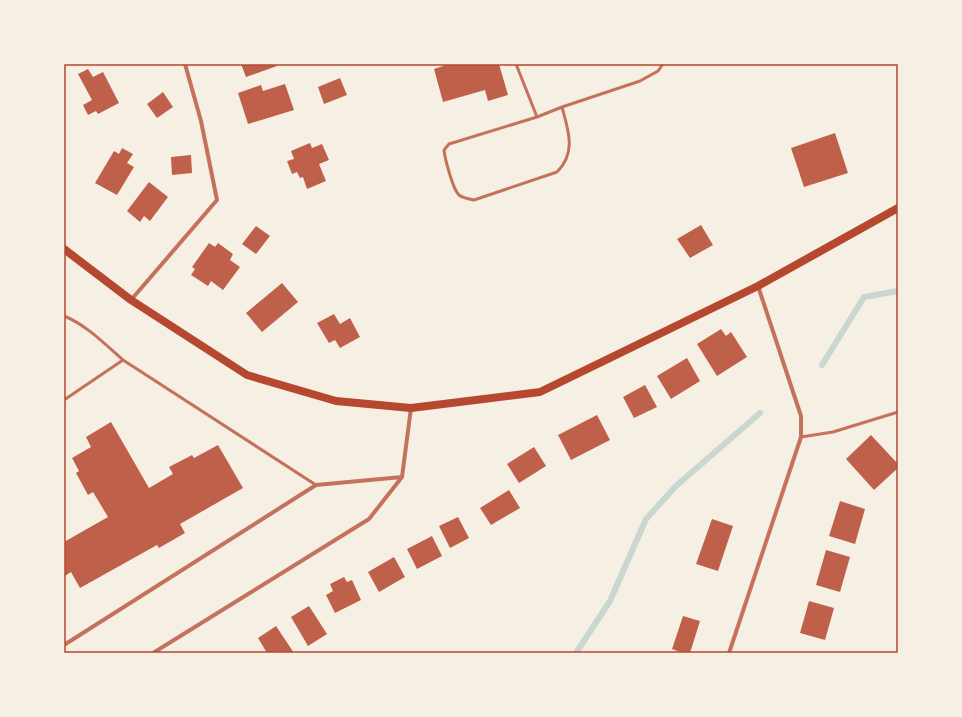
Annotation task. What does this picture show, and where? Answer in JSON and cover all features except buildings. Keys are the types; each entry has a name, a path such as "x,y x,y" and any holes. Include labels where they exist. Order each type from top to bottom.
{"main road":[{"path":"64,249 131,300 247,375 336,400 411,408 540,392 758,286 898,208"}],"street":[{"path":"131,300 217,200 201,121 185,64"},
{"path":"729,653 801,437 801,416 758,286"},
{"path":"153,653 369,519 402,477 411,408"},
{"path":"64,645 316,485 402,477"}],"lane":[{"path":"516,64 537,117"},
{"path":"562,107 570,136 570,149 564,165 557,172 474,200 457,194 445,160 444,150 449,144 537,117 562,107 640,81 658,71 663,64"},
{"path":"64,316 71,318 101,340 123,360 316,485"},
{"path":"64,400 123,360"},
{"path":"801,437 833,432 898,412"}],"waterway":[{"path":"822,365 864,297 898,291"},
{"path":"576,653 610,601 646,519 676,486 760,413"}]}
